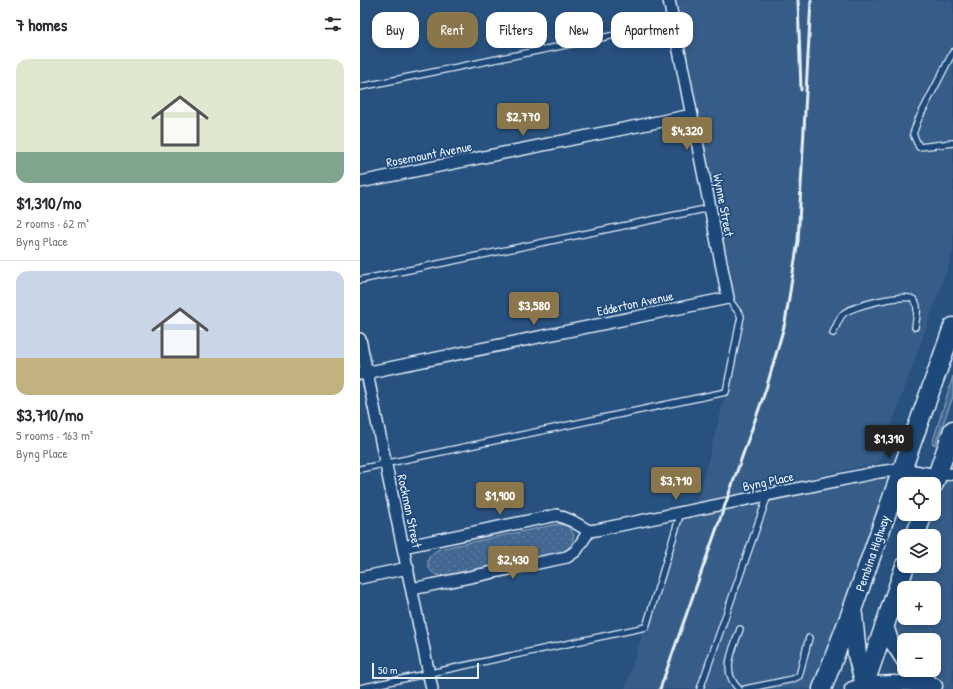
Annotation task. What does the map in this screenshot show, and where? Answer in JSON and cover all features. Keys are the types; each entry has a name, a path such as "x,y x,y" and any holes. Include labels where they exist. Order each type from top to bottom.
{"main road":[{"name":"Pembina Highway","path":"822,689 852,610 953,326"},
{"path":"941,478 953,430"},
{"path":"863,688 903,573"},
{"path":"852,610 863,688"}],"street":[{"name":"Wynne Street","path":"669,0 672,12"},
{"name":"Wynne Street","path":"679,48 728,298"},
{"name":"Rosemount Avenue","path":"360,182 692,115"},
{"name":"Edderton Avenue","path":"363,374 728,298"},
{"name":"Rockman Street","path":"360,339 363,374 404,547 432,689"},
{"name":"Byng Place","path":"589,531 902,468 937,477"},
{"path":"404,547 557,515 572,521 589,531 576,551 567,557 412,589"},
{"path":"360,578 408,568"},
{"path":"885,623 890,641 897,651"},
{"path":"922,677 937,688"},
{"path":"863,688 912,684 937,688"}],"lane":[{"path":"360,87 611,36"},
{"path":"953,52 921,114 913,134 918,147 953,143"},
{"path":"360,280 710,208"},
{"path":"833,333 843,314 864,305 896,298 909,297 914,300 917,307 915,327"},
{"path":"360,469 726,392 741,316 728,298"},
{"path":"700,689 768,495"},
{"path":"360,688 646,627 681,512"},
{"path":"739,689 732,683 728,668 740,629"},
{"path":"745,689 793,679 799,676 809,638"}],"shaded area":[{"path":"669,0 953,0 953,253 878,463 697,502 726,392 741,316 728,298 679,48 693,48 693,12 671,12"},
{"path":"953,376 953,397 935,445 932,444"},
{"path":"953,430 953,689 936,689 918,677 941,677 941,633 897,633 897,664 879,643 897,590 897,625 941,625 941,581 900,581 903,573 941,573 941,529 918,529 920,521 941,521 941,477 936,477"},
{"path":"902,469 899,477 897,477 897,483 822,689 625,689 681,512"},
{"path":"558,524 568,526 574,535 572,544 565,551 440,576 433,573 428,565 430,555 439,549"}],"railway":[{"path":"798,0 801,90"},
{"path":"660,689 766,389 785,323 798,241 811,0"}]}
